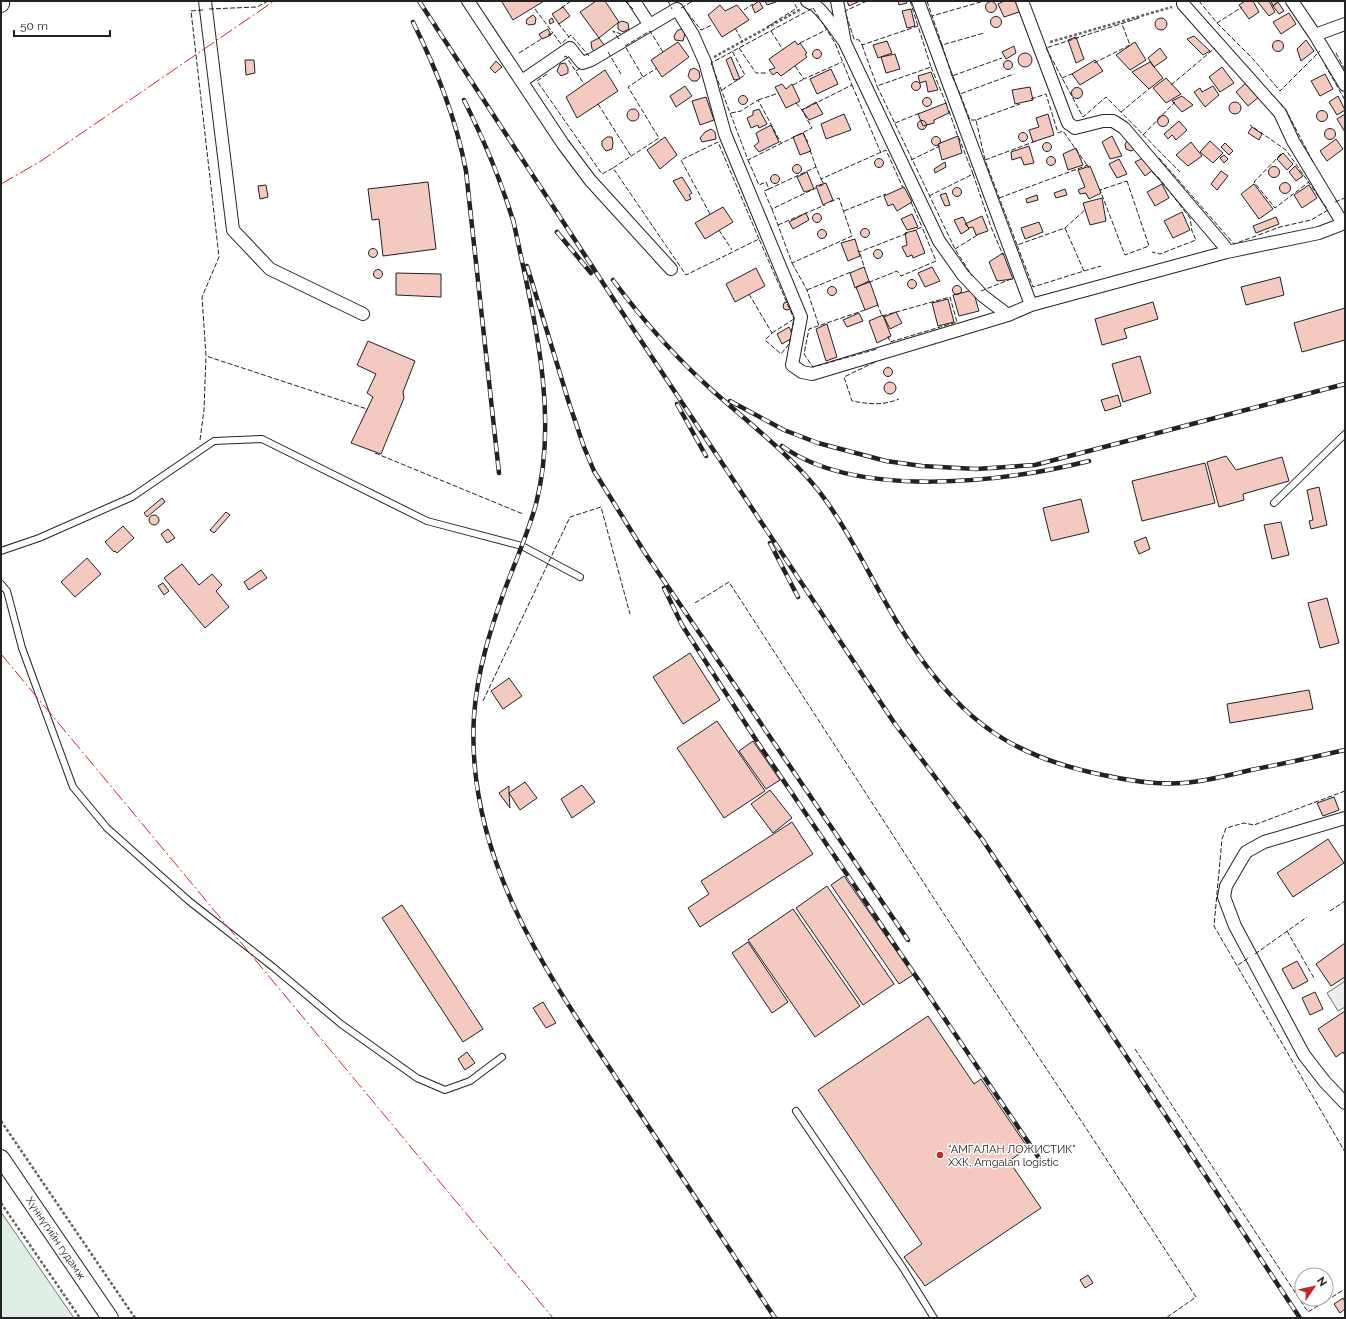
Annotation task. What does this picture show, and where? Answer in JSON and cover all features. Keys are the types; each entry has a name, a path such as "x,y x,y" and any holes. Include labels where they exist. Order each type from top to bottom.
{"main road":[{"name":"Хүннүгийн гудамж","path":"1,1158 110,1318"}],"street":[{"path":"205,1 234,230 270,269 363,314"},
{"path":"468,1 563,144 590,180 671,269"},
{"path":"634,1 649,24"},
{"path":"836,1 845,43"},
{"path":"918,1 1031,305"},
{"path":"1022,1 1068,123 1075,128 1103,121 1113,121 1124,128 1188,202 1225,247 1226,252"},
{"path":"1292,1 1315,35 1345,85"},
{"path":"808,3 815,5 820,9 845,43 939,241 963,275 983,296 1008,315"},
{"path":"522,81 570,48 582,64 591,60 649,24 677,9 693,35 705,62 725,134 801,317 792,365 802,372 812,374 1008,315 1031,305 1226,252 1319,233 1344,224 1293,141 1280,113 1183,4"},
{"path":"1315,35 1345,24"},
{"path":"1345,818 1264,842 1246,852 1226,886 1224,896 1235,926 1304,1055 1325,1082 1345,1103"}],"lane":[{"path":"1274,503 1345,434"},
{"path":"1,550 39,538 132,497 214,441 262,439 427,521 522,546 580,577"},
{"path":"1,584 7,591 22,648 73,787 107,828 189,901 273,967 341,1024 417,1078 445,1090 470,1081 502,1057"},
{"path":"796,1111 934,1318"}],"path":[{"path":"705,62 808,3"},
{"path":"1038,46 1183,4"},
{"path":"1,1121 135,1318"},
{"path":"1,1203 80,1318"}],"green space":[{"path":"1,1212 74,1318 1,1318"}],"shaded area":[{"path":"1345,981 1345,1007 1338,1011 1327,993"}],"building":[{"path":"544,1 513,20 502,2"},
{"path":"596,1 605,1 619,22 599,38 580,12"},
{"path":"759,1 763,8 755,13 752,6"},
{"path":"765,1 776,1 776,2 767,5"},
{"path":"847,1 860,1 849,6"},
{"path":"898,1 906,1 907,3 899,5"},
{"path":"991,1 995,3 997,7 995,11 991,13 987,11 985,7 987,3"},
{"path":"1004,1 1020,1 1025,10 1004,17 998,4"},
{"path":"1245,1 1253,1 1259,12 1249,19 1239,5"},
{"path":"1257,1 1269,1 1275,12 1269,16"},
{"path":"1271,1 1277,1 1278,2 1273,6"},
{"path":"1278,2 1284,11 1279,14 1273,6"},
{"path":"720,5 725,11 737,5 749,20 722,37 708,15"},
{"path":"563,7 570,16 559,24 552,14"},
{"path":"911,9 915,26 907,28 902,11"},
{"path":"1289,13 1296,24 1281,34 1273,22"},
{"path":"533,15 536,18 535,24 529,25 526,23 527,19"},
{"path":"996,16 1000,18 1002,22 1000,26 996,28 992,26 990,22 992,18"},
{"path":"552,18 554,22 550,24 549,20"},
{"path":"1161,18 1165,20 1167,24 1165,28 1161,30 1157,28 1155,24 1157,20"},
{"path":"622,21 628,23 629,29 623,32 618,29 618,23"},
{"path":"548,29 551,35 542,39 539,34"},
{"path":"681,29 685,33 683,41 675,40 674,36 677,31"},
{"path":"1194,36 1210,51 1203,55 1187,39"},
{"path":"1076,37 1084,59 1076,63 1068,40"},
{"path":"599,38 604,45 597,54 592,49 591,42"},
{"path":"1278,40 1282,42 1284,46 1282,50 1278,52 1274,50 1272,46 1274,42"},
{"path":"1306,40 1314,51 1301,61 1297,49"},
{"path":"795,41 798,45 800,43 807,53 805,54 807,57 781,76 777,72 773,75 769,70 775,68 769,59"},
{"path":"887,41 892,53 878,58 873,45"},
{"path":"678,42 689,57 662,77 651,60"},
{"path":"1135,42 1146,60 1130,70 1116,55"},
{"path":"1014,46 1016,53 1006,59 1002,52"},
{"path":"1160,48 1167,58 1154,67 1148,58"},
{"path":"815,50 819,50 821,54 819,58 815,58 813,56 813,52"},
{"path":"1022,53 1028,53 1032,57 1032,63 1028,67 1022,67 1018,63 1018,57"},
{"path":"895,54 900,69 886,73 881,57"},
{"path":"731,57 740,79 734,80 726,60"},
{"path":"245,60 254,60 255,73 246,75"},
{"path":"1095,60 1103,71 1080,85 1072,74"},
{"path":"496,61 502,67 495,73 490,68"},
{"path":"1006,61 1010,61 1012,65 1010,69 1006,69 1004,67 1004,63"},
{"path":"1150,62 1163,78 1149,89 1132,72"},
{"path":"565,63 568,68 568,73 561,76 557,71 560,64"},
{"path":"1222,67 1234,83 1220,92 1209,77"},
{"path":"694,68 699,71 700,77 697,81 692,81 688,76 690,70"},
{"path":"831,69 838,84 817,94 810,79"},
{"path":"605,70 618,91 577,118 566,97"},
{"path":"931,72 938,90 928,92 926,81 920,83 918,76"},
{"path":"1325,74 1333,89 1320,96 1311,81"},
{"path":"1166,78 1181,94 1166,103 1153,88"},
{"path":"914,82 918,82 920,86 918,90 914,90 912,88 912,84"},
{"path":"1247,82 1260,96 1248,106 1236,92"},
{"path":"782,84 786,89 792,84 800,101 786,108 775,87"},
{"path":"685,86 692,96 676,107 670,96"},
{"path":"1213,86 1219,95 1205,107 1194,92 1200,88 1202,92"},
{"path":"1030,87 1033,100 1015,104 1012,90"},
{"path":"1077,87 1081,89 1083,93 1081,97 1077,99 1073,97 1071,93 1073,89"},
{"path":"741,96 745,96 747,100 745,104 741,104 739,102 739,98"},
{"path":"1182,96 1193,105 1182,112 1172,101"},
{"path":"1338,96 1345,110 1337,115 1329,102"},
{"path":"706,97 714,120 700,125 692,101"},
{"path":"925,98 929,98 931,102 929,106 925,106 923,104 923,100"},
{"path":"816,102 823,114 809,120 802,110"},
{"path":"1235,102 1239,104 1241,108 1239,112 1235,114 1231,112 1229,108 1231,104"},
{"path":"946,103 949,113 934,120 934,123 923,126 918,114"},
{"path":"633,109 637,111 639,115 637,119 633,121 629,119 627,115 629,111"},
{"path":"759,109 767,124 759,128 758,125 751,128 747,118 753,115 753,111"},
{"path":"1320,111 1324,111 1326,112 1326,120 1320,121 1317,118 1317,114"},
{"path":"844,114 851,130 826,139 821,124"},
{"path":"1048,114 1054,135 1033,142 1029,130 1039,127 1036,118"},
{"path":"1345,114 1345,132 1337,119"},
{"path":"1163,115 1167,117 1169,121 1167,125 1163,127 1159,125 1157,121 1159,117"},
{"path":"920,121 924,121 926,125 924,129 920,129 918,127 918,123"},
{"path":"1179,121 1187,130 1176,140 1172,135 1168,139 1164,134"},
{"path":"771,125 779,142 759,152 754,146 759,142 756,133"},
{"path":"1252,127 1262,134 1259,140 1248,133"},
{"path":"711,129 715,132 716,139 702,142 700,138 705,132"},
{"path":"1328,129 1332,129 1334,130 1334,138 1328,139 1325,136 1325,132"},
{"path":"803,133 811,151 800,155 793,137"},
{"path":"1021,133 1025,133 1027,137 1025,141 1021,141 1019,139 1019,135"},
{"path":"958,136 962,153 942,160 938,144"},
{"path":"1112,136 1122,156 1110,159 1102,142"},
{"path":"607,137 612,137 613,143 612,149 606,151 602,146 602,141"},
{"path":"665,137 677,155 660,169 647,150"},
{"path":"934,137 938,137 940,141 938,145 934,145 932,143 932,139"},
{"path":"1336,139 1343,149 1327,161 1320,151"},
{"path":"1127,141 1135,149 1131,151 1126,149 1125,144"},
{"path":"1210,141 1223,153 1213,163 1200,152"},
{"path":"1191,142 1202,156 1188,166 1176,155"},
{"path":"1045,143 1049,143 1051,147 1049,151 1045,151 1043,149 1043,145"},
{"path":"1225,143 1233,151 1229,155 1221,147"},
{"path":"1029,146 1034,163 1024,165 1021,157 1012,160 1011,152"},
{"path":"1076,148 1083,165 1068,170 1063,154"},
{"path":"1283,153 1293,164 1287,170 1277,159"},
{"path":"1224,155 1228,159 1224,163 1220,158"},
{"path":"1049,157 1053,157 1055,161 1053,165 1049,165 1047,163 1047,159"},
{"path":"1145,157 1153,170 1145,176 1135,162"},
{"path":"877,159 881,159 883,163 881,167 877,167 875,165 875,161"},
{"path":"1119,159 1127,174 1117,178 1109,164"},
{"path":"945,162 946,167 935,173 934,169"},
{"path":"795,165 799,165 801,169 799,173 795,173 793,171 793,167"},
{"path":"1090,166 1101,193 1089,199 1086,193 1080,194 1078,190 1085,187 1078,170"},
{"path":"1295,166 1303,176 1296,181 1289,172"},
{"path":"1272,167 1276,167 1278,168 1278,176 1272,177 1269,174 1269,170"},
{"path":"1221,171 1228,176 1217,190 1211,184"},
{"path":"807,172 814,189 804,192 797,177"},
{"path":"773,175 777,175 779,179 777,183 773,183 771,181 771,177"},
{"path":"682,177 692,193 689,195 691,199 686,201 673,181"},
{"path":"428,182 436,249 383,256 379,219 372,220 368,189"},
{"path":"826,183 833,200 823,205 816,186"},
{"path":"1283,183 1287,183 1289,184 1289,192 1283,193 1280,190 1280,186"},
{"path":"1162,184 1169,198 1155,206 1147,192"},
{"path":"1254,184 1273,209 1259,219 1241,194"},
{"path":"266,185 268,197 260,199 258,186"},
{"path":"1309,185 1317,198 1302,208 1294,195"},
{"path":"904,187 912,202 897,211 893,204 888,206 884,196"},
{"path":"955,188 959,188 961,192 959,196 955,196 953,194 953,190"},
{"path":"1065,189 1067,195 1056,198 1054,193"},
{"path":"946,193 950,205 945,206 940,195"},
{"path":"1037,195 1038,200 1027,203 1026,199"},
{"path":"1102,198 1106,221 1090,225 1083,203"},
{"path":"723,207 733,222 705,239 695,223"},
{"path":"1182,212 1190,230 1173,238 1164,221"},
{"path":"806,213 809,220 793,229 789,222"},
{"path":"815,214 819,214 821,218 819,222 815,222 813,220 813,216"},
{"path":"912,214 918,227 907,230 901,219"},
{"path":"982,216 988,231 976,235 973,227 969,228 965,224"},
{"path":"963,217 969,229 961,234 954,220"},
{"path":"1276,217 1279,224 1256,233 1253,226"},
{"path":"1039,222 1043,232 1025,239 1021,228"},
{"path":"863,229 867,229 869,233 867,237 863,237 861,235 861,231"},
{"path":"820,230 824,230 826,234 824,238 820,238 818,236 818,232"},
{"path":"916,230 925,253 913,258 912,255 907,257 902,247 907,245 905,233"},
{"path":"855,239 860,256 848,261 841,243"},
{"path":"371,249 375,249 377,253 375,257 371,257 369,255 369,251"},
{"path":"876,250 880,250 882,254 880,258 876,258 874,256 874,252"},
{"path":"1003,253 1013,279 997,281 989,262"},
{"path":"864,267 869,281 855,288 850,273"},
{"path":"932,267 940,281 925,287 918,273"},
{"path":"756,268 765,286 735,302 726,284"},
{"path":"376,270 380,270 382,274 380,278 376,278 374,276 374,272"},
{"path":"396,273 441,274 441,297 396,295"},
{"path":"1280,277 1284,295 1246,305 1241,287"},
{"path":"910,280 914,280 916,284 914,288 910,288 908,286 908,282"},
{"path":"870,282 878,305 865,310 856,287"},
{"path":"955,286 959,286 961,290 959,294 955,294 953,292 953,288"},
{"path":"830,287 834,287 836,291 834,295 830,295 828,293 828,289"},
{"path":"973,290 979,311 959,316 953,295"},
{"path":"948,299 954,322 938,326 932,303"},
{"path":"787,302 790,303 790,309 787,310 784,309 783,306 784,303"},
{"path":"1153,302 1158,319 1124,329 1127,338 1102,345 1095,319"},
{"path":"1345,308 1345,340 1302,352 1294,323"},
{"path":"896,312 902,323 890,329 884,317"},
{"path":"859,313 863,321 847,327 843,320"},
{"path":"883,315 891,336 877,343 869,321"},
{"path":"827,324 837,357 826,361 816,329"},
{"path":"789,327 794,337 782,344 777,334"},
{"path":"368,341 415,361 403,392 404,398 381,454 351,443 373,397 367,393 376,374 357,365"},
{"path":"1140,356 1151,393 1123,402 1112,364"},
{"path":"886,368 890,368 892,372 890,376 886,376 884,374 884,370"},
{"path":"888,382 892,382 896,388 892,394 888,394 884,390 884,386"},
{"path":"1118,395 1121,406 1105,411 1101,400"},
{"path":"1226,456 1236,470 1282,457 1289,481 1243,494 1244,500 1219,507 1207,462"},
{"path":"1205,463 1215,503 1142,521 1132,481"},
{"path":"1319,487 1327,525 1311,529 1309,521 1313,520 1307,490"},
{"path":"162,498 165,502 147,517 144,513"},
{"path":"1081,499 1089,532 1051,541 1043,508"},
{"path":"226,512 230,515 214,533 210,530"},
{"path":"154,515 159,520 154,525 149,520"},
{"path":"1281,522 1289,555 1272,559 1264,525"},
{"path":"123,526 134,538 117,553 115,551 114,552 105,542"},
{"path":"168,529 175,538 167,543 161,534"},
{"path":"1146,537 1150,549 1139,554 1134,542"},
{"path":"87,558 101,574 75,597 61,582"},
{"path":"182,564 199,585 212,574 222,585 216,591 229,607 205,628 164,578"},
{"path":"261,570 267,578 249,590 244,582"},
{"path":"163,583 169,591 164,595 158,586"},
{"path":"1327,598 1339,643 1320,648 1308,603"},
{"path":"690,653 720,700 683,724 653,677"},
{"path":"509,678 522,696 503,709 491,691"},
{"path":"1309,690 1313,709 1230,723 1227,704"},
{"path":"717,721 765,791 724,818 677,748"},
{"path":"753,741 780,780 766,789 739,751"},
{"path":"525,782 537,798 520,810 509,793"},
{"path":"582,785 595,802 572,818 561,799"},
{"path":"509,786 509,793 510,808 499,793"},
{"path":"770,790 792,818 773,833 751,804"},
{"path":"1334,797 1339,810 1323,816 1317,803"},
{"path":"792,822 813,854 700,927 688,908 709,894 701,881"},
{"path":"1328,839 1344,863 1293,897 1277,873"},
{"path":"844,876 913,975 899,984 831,885"},
{"path":"827,886 894,984 863,1005 796,908"},
{"path":"402,905 483,1029 463,1042 382,918"},
{"path":"793,909 860,1006 815,1037 748,940"},
{"path":"748,942 788,1002 772,1013 732,953"},
{"path":"1345,943 1345,977 1331,986 1316,964"},
{"path":"1297,961 1308,981 1293,989 1282,969"},
{"path":"1315,992 1323,1009 1310,1015 1302,998"},
{"path":"543,1002 556,1023 546,1028 533,1008"},
{"path":"1345,1011 1345,1055 1343,1052 1336,1057 1318,1029"},
{"name":"“АМГАЛАН ЛОЖИСТИК” ХХК, Amgalan logistic","path":"928,1016 974,1084 981,1079 1028,1148 1009,1161 1041,1208 925,1286 904,1257 922,1244 818,1090"},
{"path":"467,1052 475,1063 465,1070 458,1059"},
{"path":"1088,1275 1093,1283 1085,1288 1080,1280"},
{"path":"1343,1298 1345,1302 1345,1309 1340,1313 1334,1304"}],"railway":[{"path":"419,1 618,306 895,724 982,839 1300,1318"},
{"path":"413,22 445,95 457,132 466,171 499,473"},
{"path":"464,100 492,160 514,224"},
{"path":"513,219 541,361 545,433 543,469 536,504 526,536 494,620 478,683 474,716 475,771 484,823 500,873 521,921 546,968 574,1014 775,1318"},
{"path":"557,232 591,273"},
{"path":"527,266 569,403 594,471 645,553 908,940"},
{"path":"613,280 636,310 672,352 713,391 794,463 818,490 832,509 856,548 900,628 932,674 952,697 972,716 994,733 1017,747 1043,758 1071,767 1123,779 1164,783 1184,783 1210,779 1345,750"},
{"path":"730,401 784,430 818,443 886,461 922,466 976,469 1035,465 1345,384"},
{"path":"677,404 706,456"},
{"path":"782,446 813,463 850,474 890,480 932,482 975,480 1055,469 1089,461"},
{"path":"770,543 798,597"},
{"path":"664,588 682,625 758,743 1043,1164"}],"fence":[{"path":"209,9 257,7 268,1"},
{"path":"561,8 571,1"},
{"path":"625,1 633,9"},
{"path":"668,1 672,9"},
{"path":"681,8 693,1"},
{"path":"767,27 797,8 793,1"},
{"path":"867,1 845,11 854,39 859,40 862,45 918,26 931,67 877,86 955,249 972,276"},
{"path":"910,1 918,26"},
{"path":"927,1 932,16"},
{"path":"942,45 932,16 984,1"},
{"path":"1199,1 1217,23 1242,7"},
{"path":"744,10 753,4"},
{"path":"683,7 701,30 712,25"},
{"path":"813,8 835,43 852,85 802,110 812,128 748,160 711,63 813,8"},
{"path":"535,9 553,33"},
{"path":"203,10 191,11 219,257 202,297 206,356 367,409 366,412"},
{"path":"1139,18 1046,48 1083,117 1106,97 1180,172"},
{"path":"558,23 569,37"},
{"path":"1217,23 1253,59 1280,91 1320,51"},
{"path":"1094,63 1130,45 1122,24"},
{"path":"735,28 743,42"},
{"path":"800,43 826,30"},
{"path":"619,39 613,31 623,35"},
{"path":"663,52 650,31 625,46 643,77 628,87 659,138 613,168 686,275 759,239 794,319"},
{"path":"771,31 783,50"},
{"path":"548,35 553,33 561,44 571,35 589,56"},
{"path":"952,76 942,45 984,33"},
{"path":"519,53 543,38"},
{"path":"862,45 877,86"},
{"path":"739,48 756,73 768,73"},
{"path":"1171,85 1215,48"},
{"path":"722,90 745,75 732,51"},
{"path":"608,52 621,74"},
{"path":"1336,53 1345,70"},
{"path":"564,57 566,56 584,84"},
{"path":"960,94 952,76 1002,58"},
{"path":"795,66 804,79 842,62"},
{"path":"1325,65 1345,100"},
{"path":"576,71 582,67"},
{"path":"931,67 946,103 944,104"},
{"path":"643,77 657,68"},
{"path":"1062,78 1074,73"},
{"path":"547,74 537,81 602,174 613,168"},
{"path":"976,120 970,120 960,94 1014,74"},
{"path":"793,85 804,79"},
{"path":"852,85 881,153"},
{"path":"1121,112 1150,88"},
{"path":"758,100 779,93"},
{"path":"1031,99 1046,94 1058,133 1063,131 1089,168"},
{"path":"731,113 741,111 758,100 781,143"},
{"path":"1143,135 1175,102"},
{"path":"796,103 802,110"},
{"path":"1280,103 1286,110 1313,162"},
{"path":"598,104 631,156"},
{"path":"1017,245 985,160 976,120 1020,104"},
{"path":"949,111 958,137"},
{"path":"895,123 920,113"},
{"path":"1159,158 1234,244 1280,227 1311,220 1328,210 1286,150 1250,125"},
{"path":"803,133 808,142"},
{"path":"929,196 973,174 959,138"},
{"path":"985,160 1036,141"},
{"path":"710,214 681,160 718,142 759,239"},
{"path":"911,160 940,146"},
{"path":"810,150 816,167"},
{"path":"748,160 759,185 766,182 769,189 816,167 821,179 886,150 903,188"},
{"path":"1281,154 1254,182 1275,208 1309,182"},
{"path":"999,198 1088,165"},
{"path":"1152,172 1159,178 1190,218 1192,231 1196,240 1160,254 1152,252"},
{"path":"973,174 991,227 1003,255"},
{"path":"769,189 764,191 772,209 824,184 821,179"},
{"path":"1127,181 1149,246 1125,255 1100,190 1127,181"},
{"path":"844,211 886,194"},
{"path":"772,209 792,263 852,236 839,198 830,202"},
{"path":"1335,202 1345,198"},
{"path":"911,202 922,227 913,231"},
{"path":"778,225 825,205"},
{"path":"1065,228 1086,209"},
{"path":"869,281 870,282 897,271 901,276 936,261 922,227"},
{"path":"1065,228 1084,271 1033,287 1017,245 1065,228"},
{"path":"719,230 732,250"},
{"path":"858,250 859,252 908,233"},
{"path":"955,249 979,234"},
{"path":"860,254 865,269"},
{"path":"792,263 807,290 819,326"},
{"path":"1084,271 1101,266"},
{"path":"807,290 851,272"},
{"path":"981,291 1011,279"},
{"path":"749,294 772,333 765,340 781,354 789,344 790,339"},
{"path":"877,303 882,316 950,297 957,322 890,342 888,336"},
{"path":"865,310 809,329 804,354 813,367 877,349"},
{"path":"772,333 794,319 791,333"},
{"path":"200,440 204,410 206,356"},
{"path":"875,362 844,377 852,401 876,404 887,403 899,399"},
{"path":"375,453 523,514"},
{"path":"483,701 570,517 601,507 630,614"},
{"path":"695,603 729,582 979,968 1084,1125 1196,1297 1166,1318"},
{"path":"1345,791 1254,825 1244,823 1226,828 1222,839 1214,926 1345,1152"},
{"path":"1330,911 1345,901"},
{"path":"1255,954 1307,917"},
{"path":"1287,931 1315,980"},
{"path":"1238,965 1250,957"},
{"path":"1135,1049 1308,1312 1345,1289"}],"power":[{"path":"1,184 41,161 274,1"},
{"path":"1,654 553,1318"}],"place":[{"name":"“АМГАЛАН ЛОЖИСТИК” ХХК, Amgalan logistic","path":"940,1155"}]}
